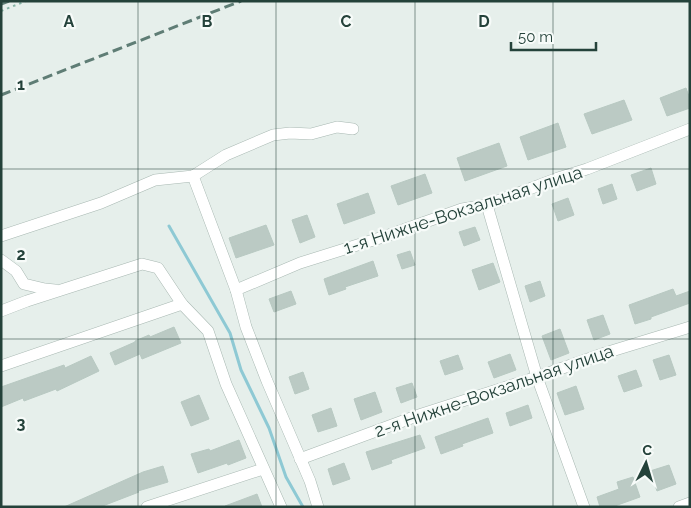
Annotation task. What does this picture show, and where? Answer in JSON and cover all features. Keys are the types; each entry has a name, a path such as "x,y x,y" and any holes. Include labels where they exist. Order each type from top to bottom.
{"street":[{"path":"1,236 101,204 155,180 193,176 226,154 273,134 290,132 310,134 337,127 353,129"},
{"name":"1-я Нижне-Вокзальная улица","path":"236,290 300,263 383,237 462,208 487,205 558,178 596,166 690,129"},
{"path":"193,176 236,290 246,327 310,481 318,507"},
{"path":"487,205 537,377 584,507"},
{"path":"1,260 16,271 24,284 46,290 61,290"},
{"path":"1,311 27,300 142,264 158,268 182,304 208,331 226,384 281,507"},
{"path":"1,366 182,304"},
{"name":"2-я Нижне-Вокзальная улица","path":"300,459 422,414 604,353 690,327"},
{"path":"147,507 264,469"},
{"path":"678,507 690,503"}],"path":[{"path":"1,11 26,1"}],"building":[{"path":"686,88 690,99 690,108 667,116 660,98"},
{"path":"624,100 632,120 592,134 584,114"},
{"path":"558,123 566,147 528,160 520,137"},
{"path":"499,143 507,166 465,181 457,158"},
{"path":"651,168 656,184 637,191 631,175"},
{"path":"425,174 432,193 398,205 391,186"},
{"path":"612,184 617,199 603,204 598,189"},
{"path":"368,193 375,213 344,224 337,204"},
{"path":"568,198 574,215 558,221 552,204"},
{"path":"307,215 315,237 300,243 292,220"},
{"path":"266,225 274,245 236,258 229,238"},
{"path":"475,227 480,240 464,246 459,232"},
{"path":"410,251 415,265 402,269 397,255"},
{"path":"373,261 378,276 345,287 346,289 329,295 324,279"},
{"path":"493,263 500,282 479,290 472,270"},
{"path":"540,281 545,296 530,302 525,286"},
{"path":"673,289 676,296 690,291 690,303 635,324 629,305"},
{"path":"291,291 296,304 274,312 269,299"},
{"path":"603,315 610,334 594,340 587,320"},
{"path":"174,327 181,343 142,359 140,354 115,365 110,353 149,335 150,337"},
{"path":"560,329 569,353 551,360 542,336"},
{"path":"510,354 516,370 494,378 488,362"},
{"path":"458,355 463,369 445,375 440,361"},
{"path":"669,355 676,375 660,380 653,360"},
{"path":"91,356 99,371 57,391 56,389 24,401 23,398 1,407 1,387 64,365 65,368"},
{"path":"636,370 642,386 624,392 618,376"},
{"path":"303,372 309,389 295,394 289,377"},
{"path":"412,383 417,397 401,403 396,388"},
{"path":"576,386 584,409 565,415 557,393"},
{"path":"375,392 382,412 361,420 354,399"},
{"path":"199,395 209,419 191,426 181,402"},
{"path":"528,405 532,418 510,426 506,413"},
{"path":"331,408 337,426 318,432 312,415"},
{"path":"488,418 493,433 441,454 435,437"},
{"path":"420,435 425,448 391,460 392,463 372,470 366,452"},
{"path":"239,440 246,458 198,473 191,454 209,449 210,451"},
{"path":"344,463 350,479 333,485 328,469"},
{"path":"669,465 676,484 657,491 650,471"},
{"path":"163,466 168,482 138,491 100,507 64,507 143,472"},
{"path":"633,477 640,497 612,507 600,507 597,497 619,489 617,482"},
{"path":"257,494 262,507 225,507 225,506"}],"waterway":[{"path":"169,226 230,333 241,370 269,428 286,477 303,507"}],"railway":[{"path":"1,4 9,1"},
{"path":"1,95 241,1"}]}
